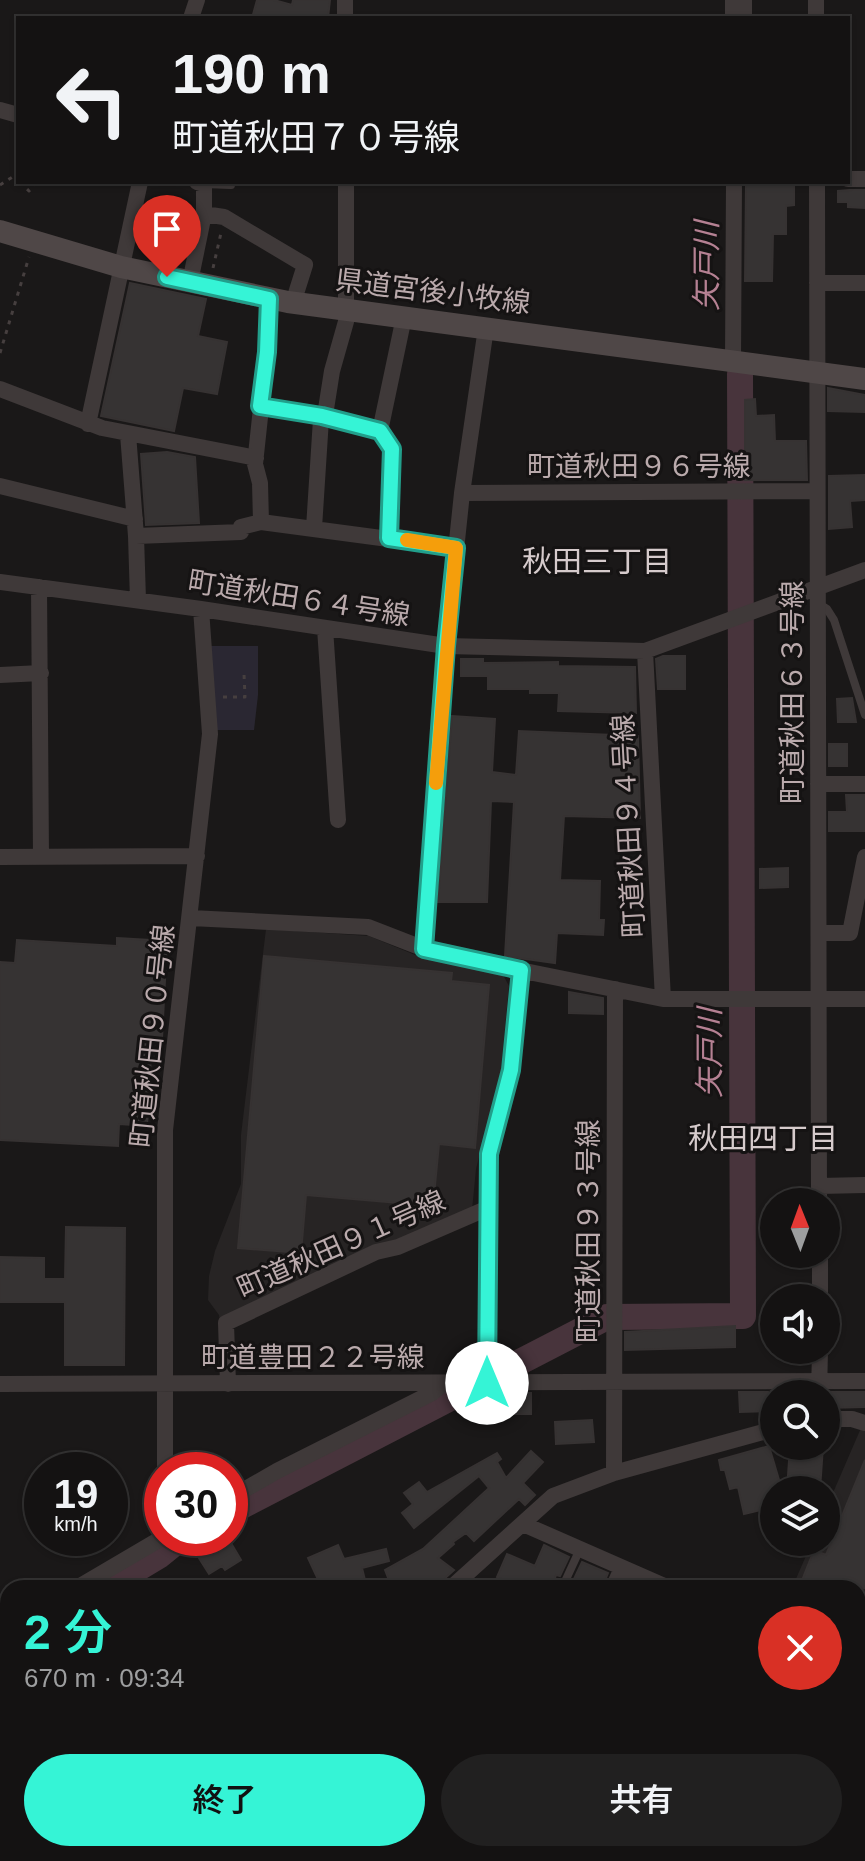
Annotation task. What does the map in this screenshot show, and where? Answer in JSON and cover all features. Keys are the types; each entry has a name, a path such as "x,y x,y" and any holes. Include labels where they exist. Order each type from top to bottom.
{"main road":[{"name":"県道宮後小牧線","path":"0,231 121,267 269,299 865,379"}],"street":[{"path":"88,424 140,184"},
{"path":"200,184 204,214 200,284"},
{"path":"314,528 322,416 347,310 346,184"},
{"path":"733,362 734,184"},
{"name":"町道秋田６３号線","path":"817,184 819,1188"},
{"path":"204,214 224,217 305,265 293,303"},
{"path":"817,283 865,283"},
{"path":"261,522 256,458 269,299"},
{"path":"380,431 404,317"},
{"path":"424,949 446,646 462,493 486,328"},
{"path":"0,389 88,424 256,458"},
{"path":"260,406 322,416 380,431 392,449 389,538"},
{"path":"128,434 138,600"},
{"path":"0,486 135,528 241,532 241,527 261,522 456,548"},
{"name":"町道秋田９６号線","path":"462,493 817,491"},
{"name":"町道秋田６４号線","path":"0,582 446,646 645,651 818,595 865,570"},
{"path":"39,587 41,857"},
{"name":"町道秋田９０号線","path":"165,1452 165,1130 210,734 201,609"},
{"path":"325,628 338,820"},
{"name":"町道秋田９４号線","path":"645,651 663,999"},
{"path":"0,675 41,673"},
{"path":"818,784 865,784"},
{"path":"0,857 197,856"},
{"path":"819,933 850,933 865,857"},
{"path":"191,918 368,927 424,949 663,999 865,999"},
{"path":"487,1383 489,1154 511,1070 521,970"},
{"name":"町道秋田９３号線","path":"614,1473 615,989"},
{"path":"840,1190 865,1185"},
{"path":"840,1194 865,1194"},
{"name":"町道秋田９１号線","path":"228,1384 226,1323 376,1252 398,1247 488,1208"},
{"name":"町道豊田２２号線","path":"840,1384 865,1381"},
{"name":"町道豊田２２号線","path":"0,1384 614,1382 760,1386"},
{"path":"248,1488 432,1393 443,1383"},
{"path":"840,1419 865,1423"},
{"path":"460,1580 553,1496 614,1473 760,1433"},
{"path":"523,1524 650,1580"},
{"path":"91,1580 144,1549"},
{"path":"617,1580 622,1568"}],"lane":[{"path":"216,184 231,185"},
{"path":"818,595 834,620 865,715"},
{"path":"566,1580 580,1549"}],"path":[{"path":"200,284 224,217"},
{"path":"0,353 33,242"},
{"path":"208,698 245,697 244,674"}],"shaded area":[{"path":"210,646 258,646 254,730 216,730"},
{"path":"266,929 369,936 425,959 502,973 509,986 501,1070 476,1169 472,1210 220,1322 219,1315 208,1300 209,1276 215,1251 241,1184 241,1135"},
{"path":"861,1428 865,1429 865,1580 795,1580 806,1556 840,1556 840,1477"}],"building":[{"path":"257,0 274,0 292,5 293,0 330,0 328,16 253,16"},
{"path":"746,185 794,185 794,205 786,206 786,234 773,234 772,281 745,281"},
{"path":"865,190 865,208 848,207 848,202 838,202 838,191"},
{"path":"130,283 206,299 198,336 227,342 217,394 183,388 174,431 101,416"},
{"path":"828,388 865,395 865,412 828,411"},
{"path":"755,399 756,416 774,415 775,441 806,441 807,480 745,480 745,400"},
{"path":"167,452 195,457 199,523 146,525 141,454"},
{"path":"865,475 865,500 850,501 852,527 829,529 829,476"},
{"path":"685,656 685,689 658,689 656,659"},
{"path":"461,659 483,659 483,663 558,662 558,666 635,667 636,713 558,711 559,693 488,689 488,676 461,676"},
{"path":"852,698 856,722 838,722 837,699"},
{"path":"452,716 495,719 492,772 516,775 519,731 638,736 640,818 564,816 560,880 600,881 599,920 604,920 603,935 557,933 555,963 505,956 514,802 491,801 487,902 438,902"},
{"path":"829,744 847,744 847,766 829,766"},
{"path":"846,795 865,795 865,831 829,831 829,812 847,812"},
{"path":"788,868 788,887 760,888 760,869"},
{"path":"117,938 167,941 162,1039 152,1039 147,1126 119,1124 118,1146 0,1140 0,962 15,963 17,940 117,946"},
{"path":"264,956 452,973 451,981 489,985 475,1148 439,1144 433,1206 306,1195 301,1253 238,1248"},
{"path":"569,992 603,998 603,1014 569,1013"},
{"path":"66,1227 125,1228 124,1365 65,1365 65,1302 0,1302 0,1257 44,1258 44,1279 65,1279"},
{"path":"735,1326 735,1347 625,1350 625,1332"},
{"path":"739,1392 760,1392 760,1411 740,1412"},
{"path":"840,1392 865,1392 865,1407 840,1408"},
{"path":"501,1393 531,1393 531,1414 501,1414"},
{"path":"592,1420 594,1442 556,1444 555,1422"},
{"path":"760,1449 760,1460 773,1460 778,1476 760,1476 760,1510 744,1514 738,1487 730,1489 719,1460"},
{"path":"531,1451 543,1462 523,1483 535,1495 525,1505 519,1499 474,1541 466,1533 438,1558 454,1570 443,1580 389,1580 385,1570 423,1549 489,1488 479,1476 414,1528 402,1513 413,1504 404,1493 419,1482 427,1492 497,1453 501,1459 497,1462 506,1478"},
{"path":"789,1460 822,1460 821,1476 788,1476"},
{"path":"865,1460 865,1580 802,1580 812,1556 840,1556 840,1521"},
{"path":"338,1545 344,1559 386,1549 389,1561 362,1568 365,1580 318,1580 308,1558"},
{"path":"544,1545 569,1557 560,1576 556,1575 554,1580 503,1580 497,1577 507,1554 535,1566"},
{"path":"198,1556 239,1556 241,1560 225,1570 222,1566 209,1574"},
{"path":"582,1562 608,1573 605,1580 573,1580"}],"waterway":[{"name":"矢戸川","path":"248,1503 607,1317 743,1316 740,374"},
{"name":"矢戸川","path":"118,1580 158,1556"}],"slow traffic":[{"path":"407,540 456,548 436,783"}],"district":[{"name":"秋田三丁目","path":"597,562"},
{"name":"秋田四丁目","path":"763,1139"}],"route":[{"path":"167,277 269,299 267,352 260,406 322,416 380,431 392,449 389,538 456,548 424,949 521,970 511,1070 489,1154 487,1383"}]}
